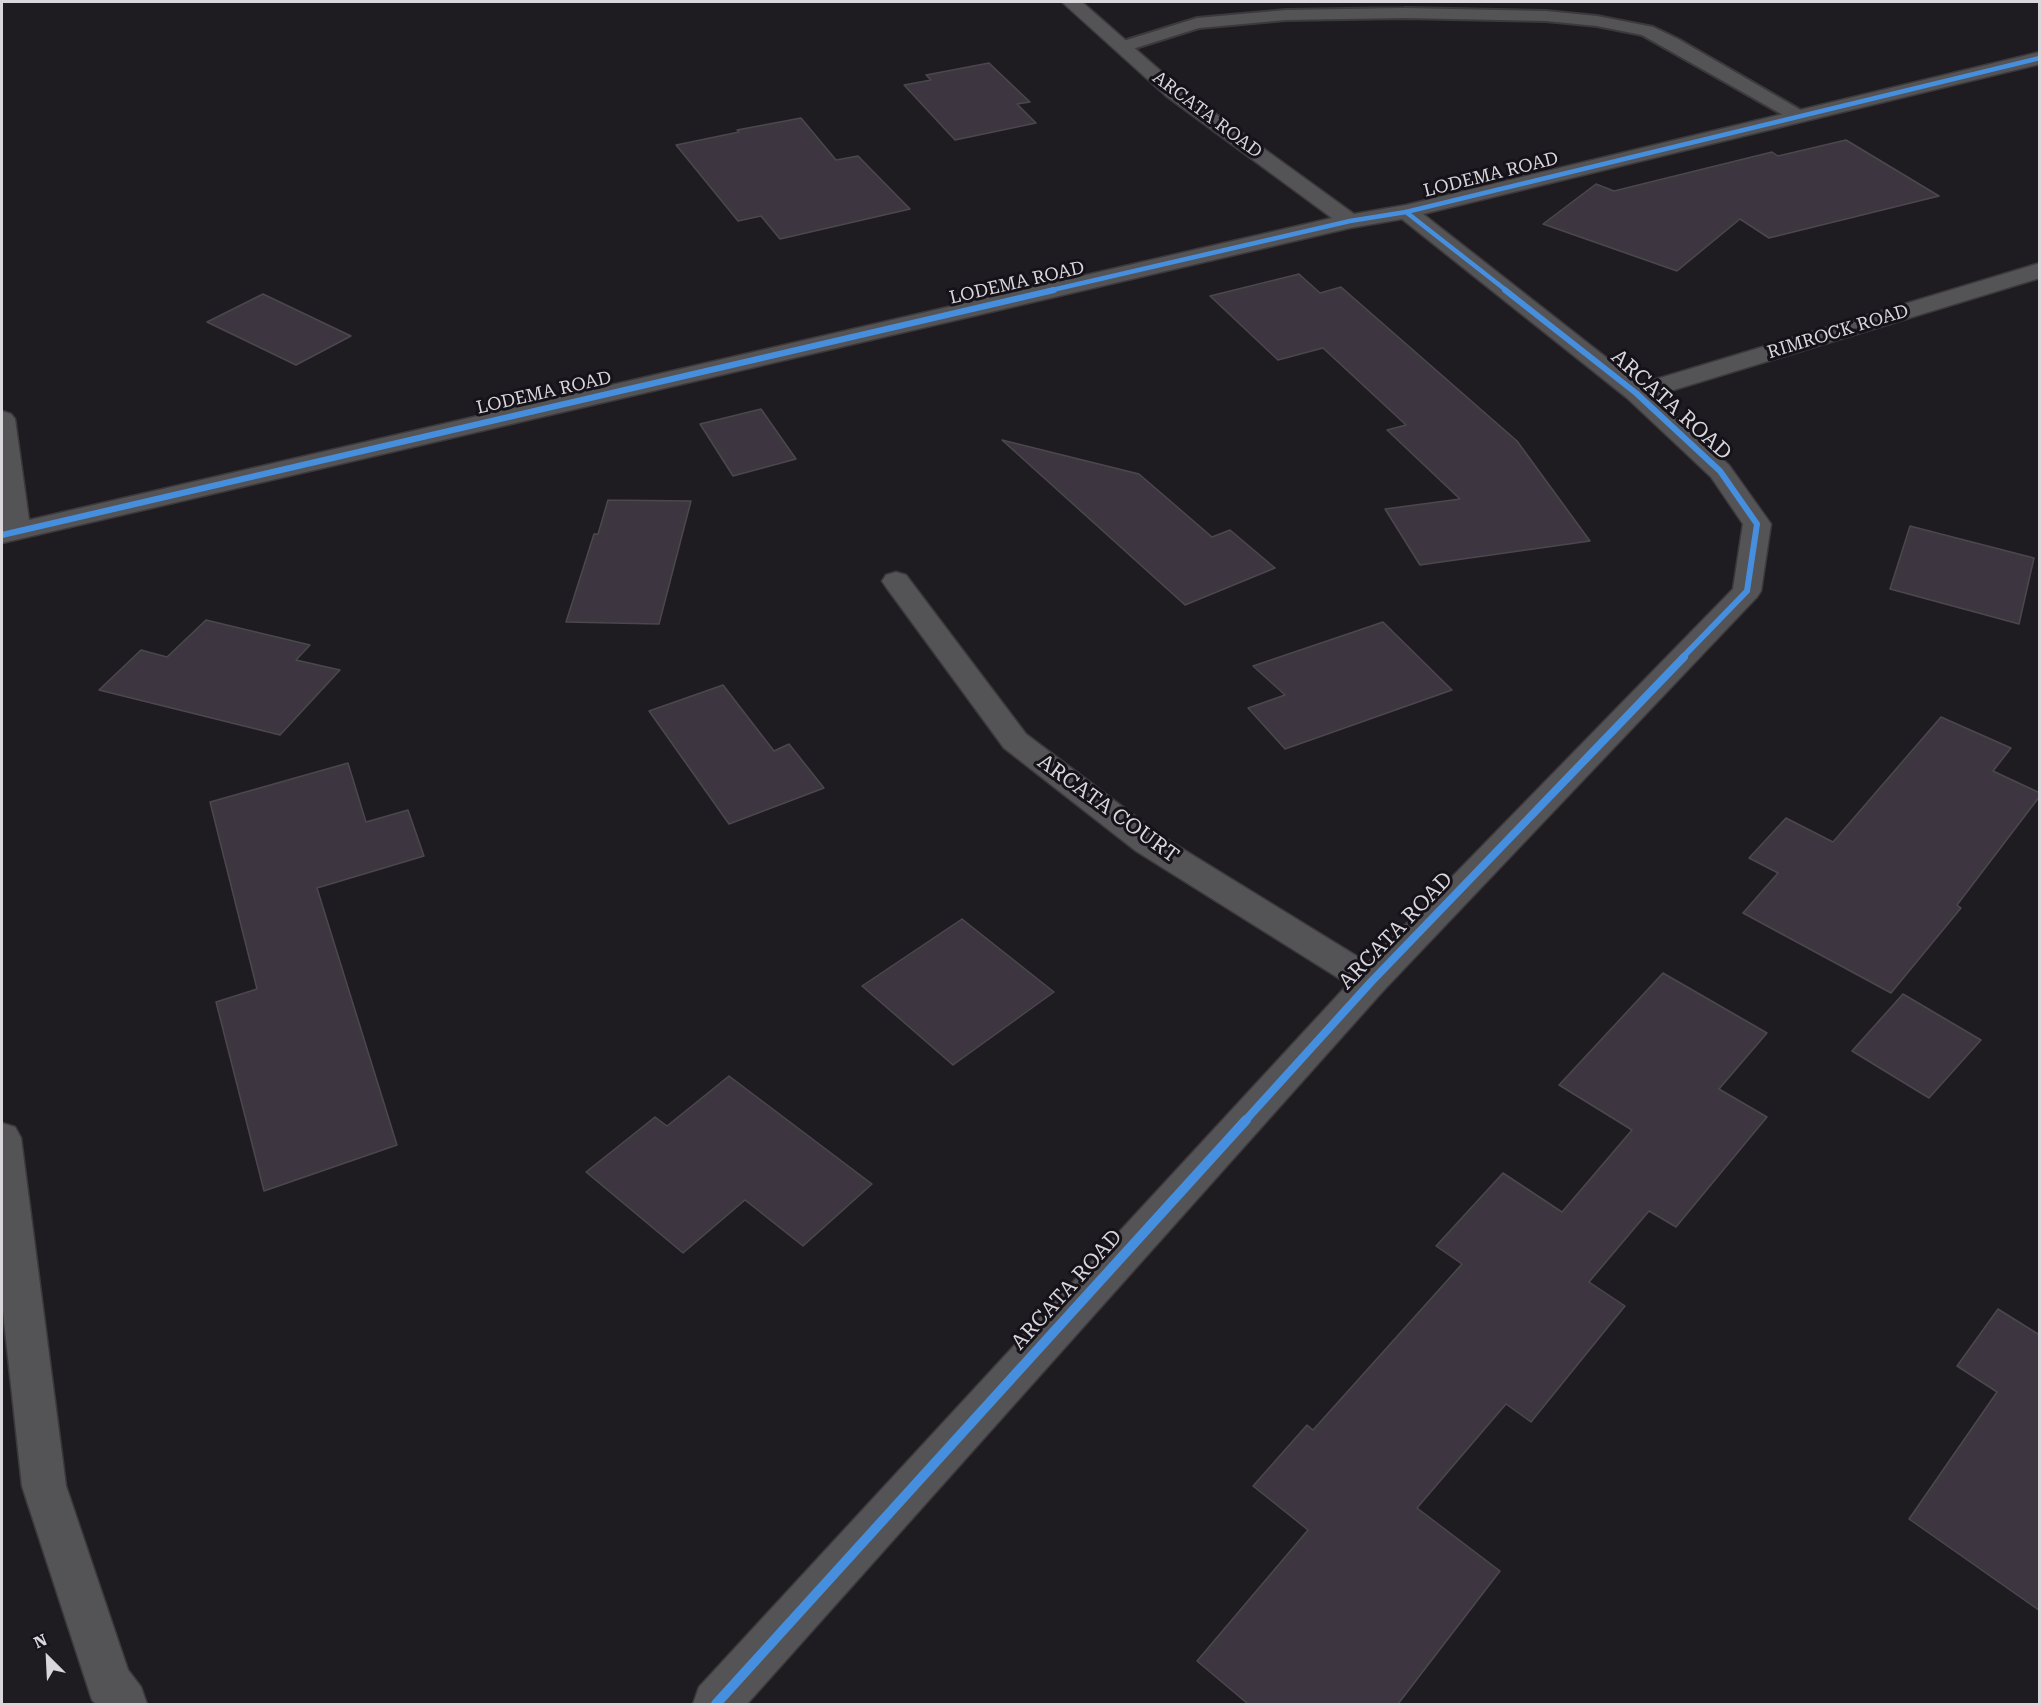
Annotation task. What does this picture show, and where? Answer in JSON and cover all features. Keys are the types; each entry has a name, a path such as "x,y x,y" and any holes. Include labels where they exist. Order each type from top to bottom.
{"street":[{"name":"ARCATA ROAD","path":"1071,2 1173,92 1350,221"},
{"name":"LODEMA ROAD","path":"9,533 1350,221 1406,212 2040,58"},
{"name":"ARCATA ROAD","path":"716,1704 1371,982 1747,591 1757,524 1720,471 1636,393 1406,212"},
{"name":"RIMROCK ROAD","path":"1636,393 2040,270"},
{"path":"2,419 9,533"},
{"name":"ARCATA COURT","path":"897,581 1015,741 1148,843 1371,982"},
{"path":"2,1138 44,1486 109,1683 124,1704"}],"lane":[{"path":"1123,47 1197,23 1286,15 1546,16 1597,21 1647,31 1672,43 1798,116"}],"building":[{"path":"989,63 1030,102 1017,104 1036,123 955,140 904,85 931,80 926,75"},
{"path":"801,118 836,160 858,156 910,209 780,239 761,216 738,221 676,145"},
{"path":"1846,140 1939,196 1769,238 1740,219 1677,271 1543,224 1596,184 1614,191 1772,152 1778,156"},
{"path":"1299,274 1320,293 1341,287 1517,441 1590,541 1420,565 1385,509 1460,499 1387,430 1406,425 1323,348 1278,360 1210,296"},
{"path":"263,294 351,336 296,365 207,322"},
{"path":"761,409 796,459 733,476 700,424"},
{"path":"1002,440 1139,474 1212,537 1230,530 1275,568 1185,605"},
{"path":"608,500 691,501 659,624 566,622 594,534 598,534"},
{"path":"1910,526 2034,558 2019,624 1890,589"},
{"path":"206,620 310,645 296,660 340,670 280,735 99,690 141,650 167,657"},
{"path":"1383,622 1452,690 1285,749 1248,708 1285,695 1253,666"},
{"path":"723,685 774,751 789,744 824,788 729,824 649,711"},
{"path":"1941,717 2011,748 1993,771 2040,793 2040,796 1957,905 1961,908 1891,993 1743,913 1778,873 1749,858 1786,818 1833,842"},
{"path":"348,763 366,822 408,810 424,856 317,888 397,1145 264,1191 216,1002 257,989 210,802"},
{"path":"962,919 1054,992 953,1065 862,986"},
{"path":"1663,973 1767,1033 1719,1089 1767,1117 1676,1227 1649,1211 1589,1282 1625,1306 1531,1422 1506,1404 1417,1508 1500,1571 1398,1704 1248,1704 1197,1661 1308,1530 1253,1486 1307,1425 1313,1430 1462,1264 1436,1246 1503,1173 1562,1212 1632,1130 1559,1085"},
{"path":"1903,994 1981,1040 1929,1098 1852,1051"},
{"path":"729,1076 872,1184 803,1246 745,1200 683,1253 586,1172 655,1117 667,1126"},
{"path":"1998,1309 2038,1334 2040,1331 2040,1611 1909,1519 1997,1392 1957,1366"}],"cycle path":[{"path":"2,535 1350,221 1406,212 2040,58"},
{"path":"716,1704 1371,982 1747,591 1757,524 1720,471 1636,393 1406,212"}]}
